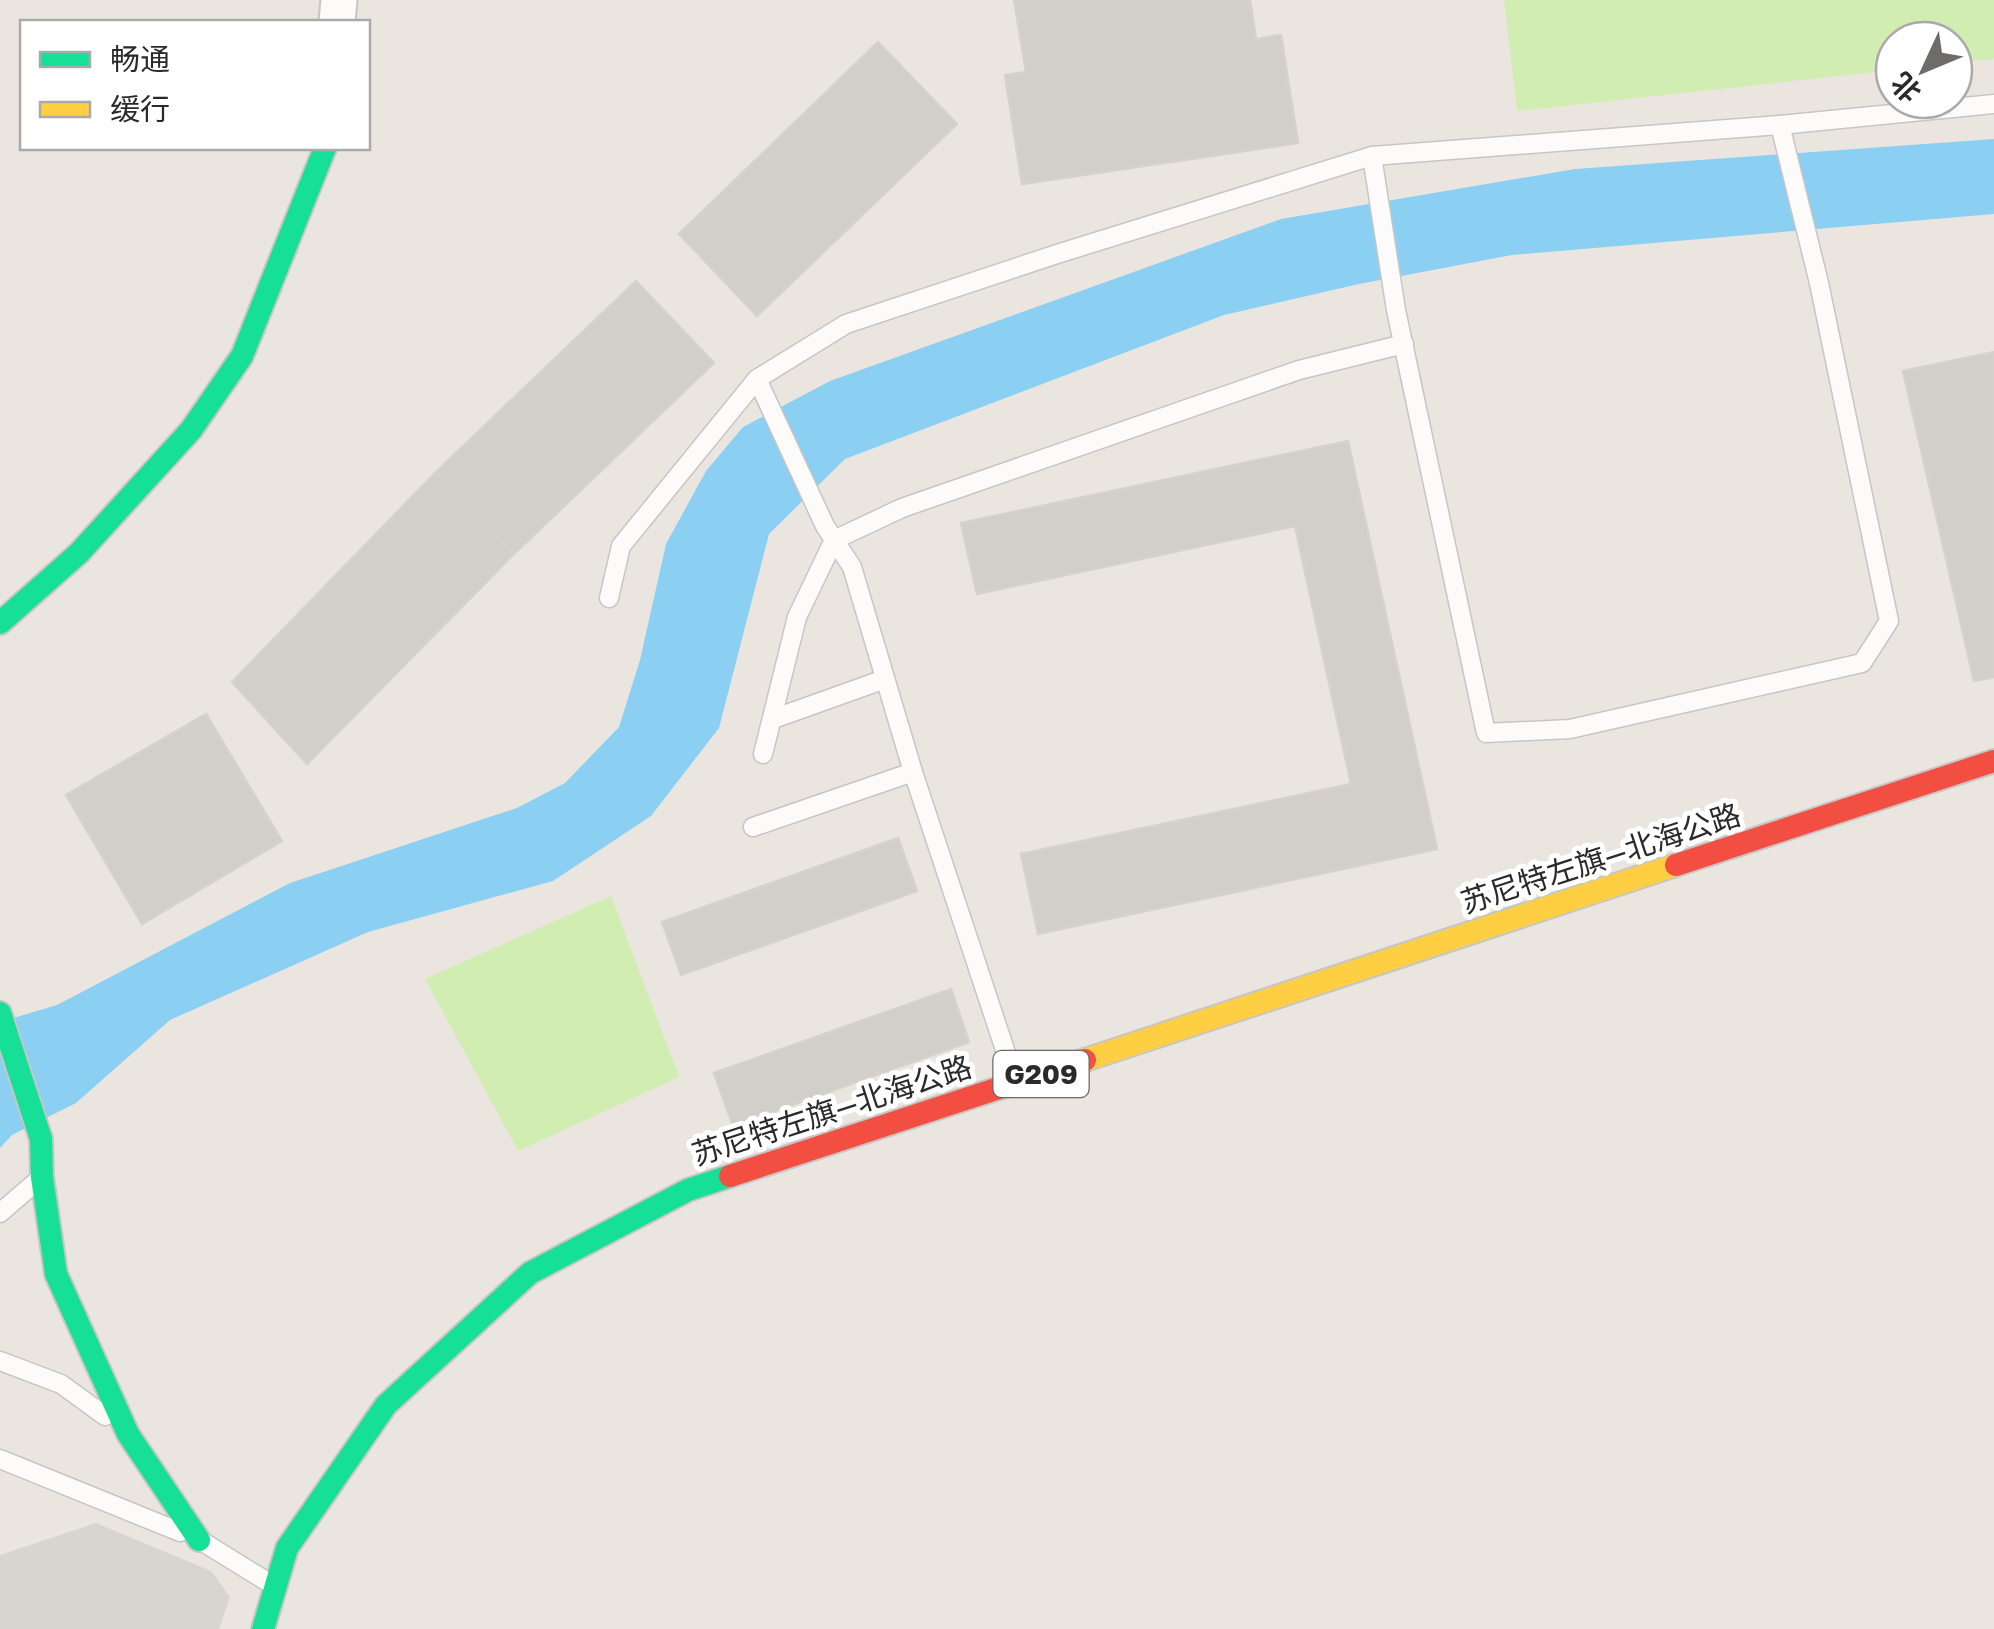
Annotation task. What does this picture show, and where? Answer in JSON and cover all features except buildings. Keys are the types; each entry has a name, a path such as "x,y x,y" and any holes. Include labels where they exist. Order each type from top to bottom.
{"main road":[{"path":"0,623 80,552 191,430 242,356 324,150"},
{"name":"苏尼特左旗—北海公路","path":"263,1629 287,1548 386,1405 530,1273 688,1190 1994,761"},
{"path":"0,1014 41,1138 42,1177 56,1274 128,1434 200,1540"}],"lane":[{"path":"609,598 621,546 757,379 846,324 1372,156 1780,125 1994,104"},
{"path":"1372,156 1396,310 1486,733 1570,729 1862,663 1889,621 1819,283 1780,125"},
{"path":"829,533 1299,370 1404,344"},
{"path":"757,379 829,533 852,568 912,772 1016,1082"},
{"path":"763,754 797,617 829,533"},
{"path":"773,719 885,679"},
{"path":"754,826 912,772"},
{"path":"0,1213 42,1177"},
{"path":"0,1361 61,1384 128,1434"},
{"path":"0,1458 200,1540 275,1587"}],"green space":[{"path":"1504,0 1994,0 1994,59 1974,61 1974,20 1874,20 1874,72 1517,111"},
{"path":"611,896 679,1077 518,1151 425,979"}],"shaded area":[{"path":"96,1523 211,1571 230,1597 219,1629 0,1629 0,1555"}],"water":[{"path":"1994,139 1994,214 1512,255 1359,284 1224,315 845,459 769,534 719,728 651,816 553,881 368,932 170,1020 76,1103 12,1135 0,1148 0,1022 57,1005 290,883 517,808 565,783 619,727 640,660 666,544 706,471 743,427 830,381 1281,219 1575,169"}],"traffic: fast":[{"path":"0,623 79,553 191,430 242,356 324,150"},
{"path":"0,1013 41,1139 42,1177 56,1274 128,1434 199,1540"},
{"path":"263,1629 287,1548 386,1405 530,1273 688,1190 730,1176"}],"traffic: slow":[{"path":"1085,1060 1676,865"}],"traffic: jam":[{"path":"1676,865 1994,761"},
{"path":"730,1176 1085,1060"}]}
